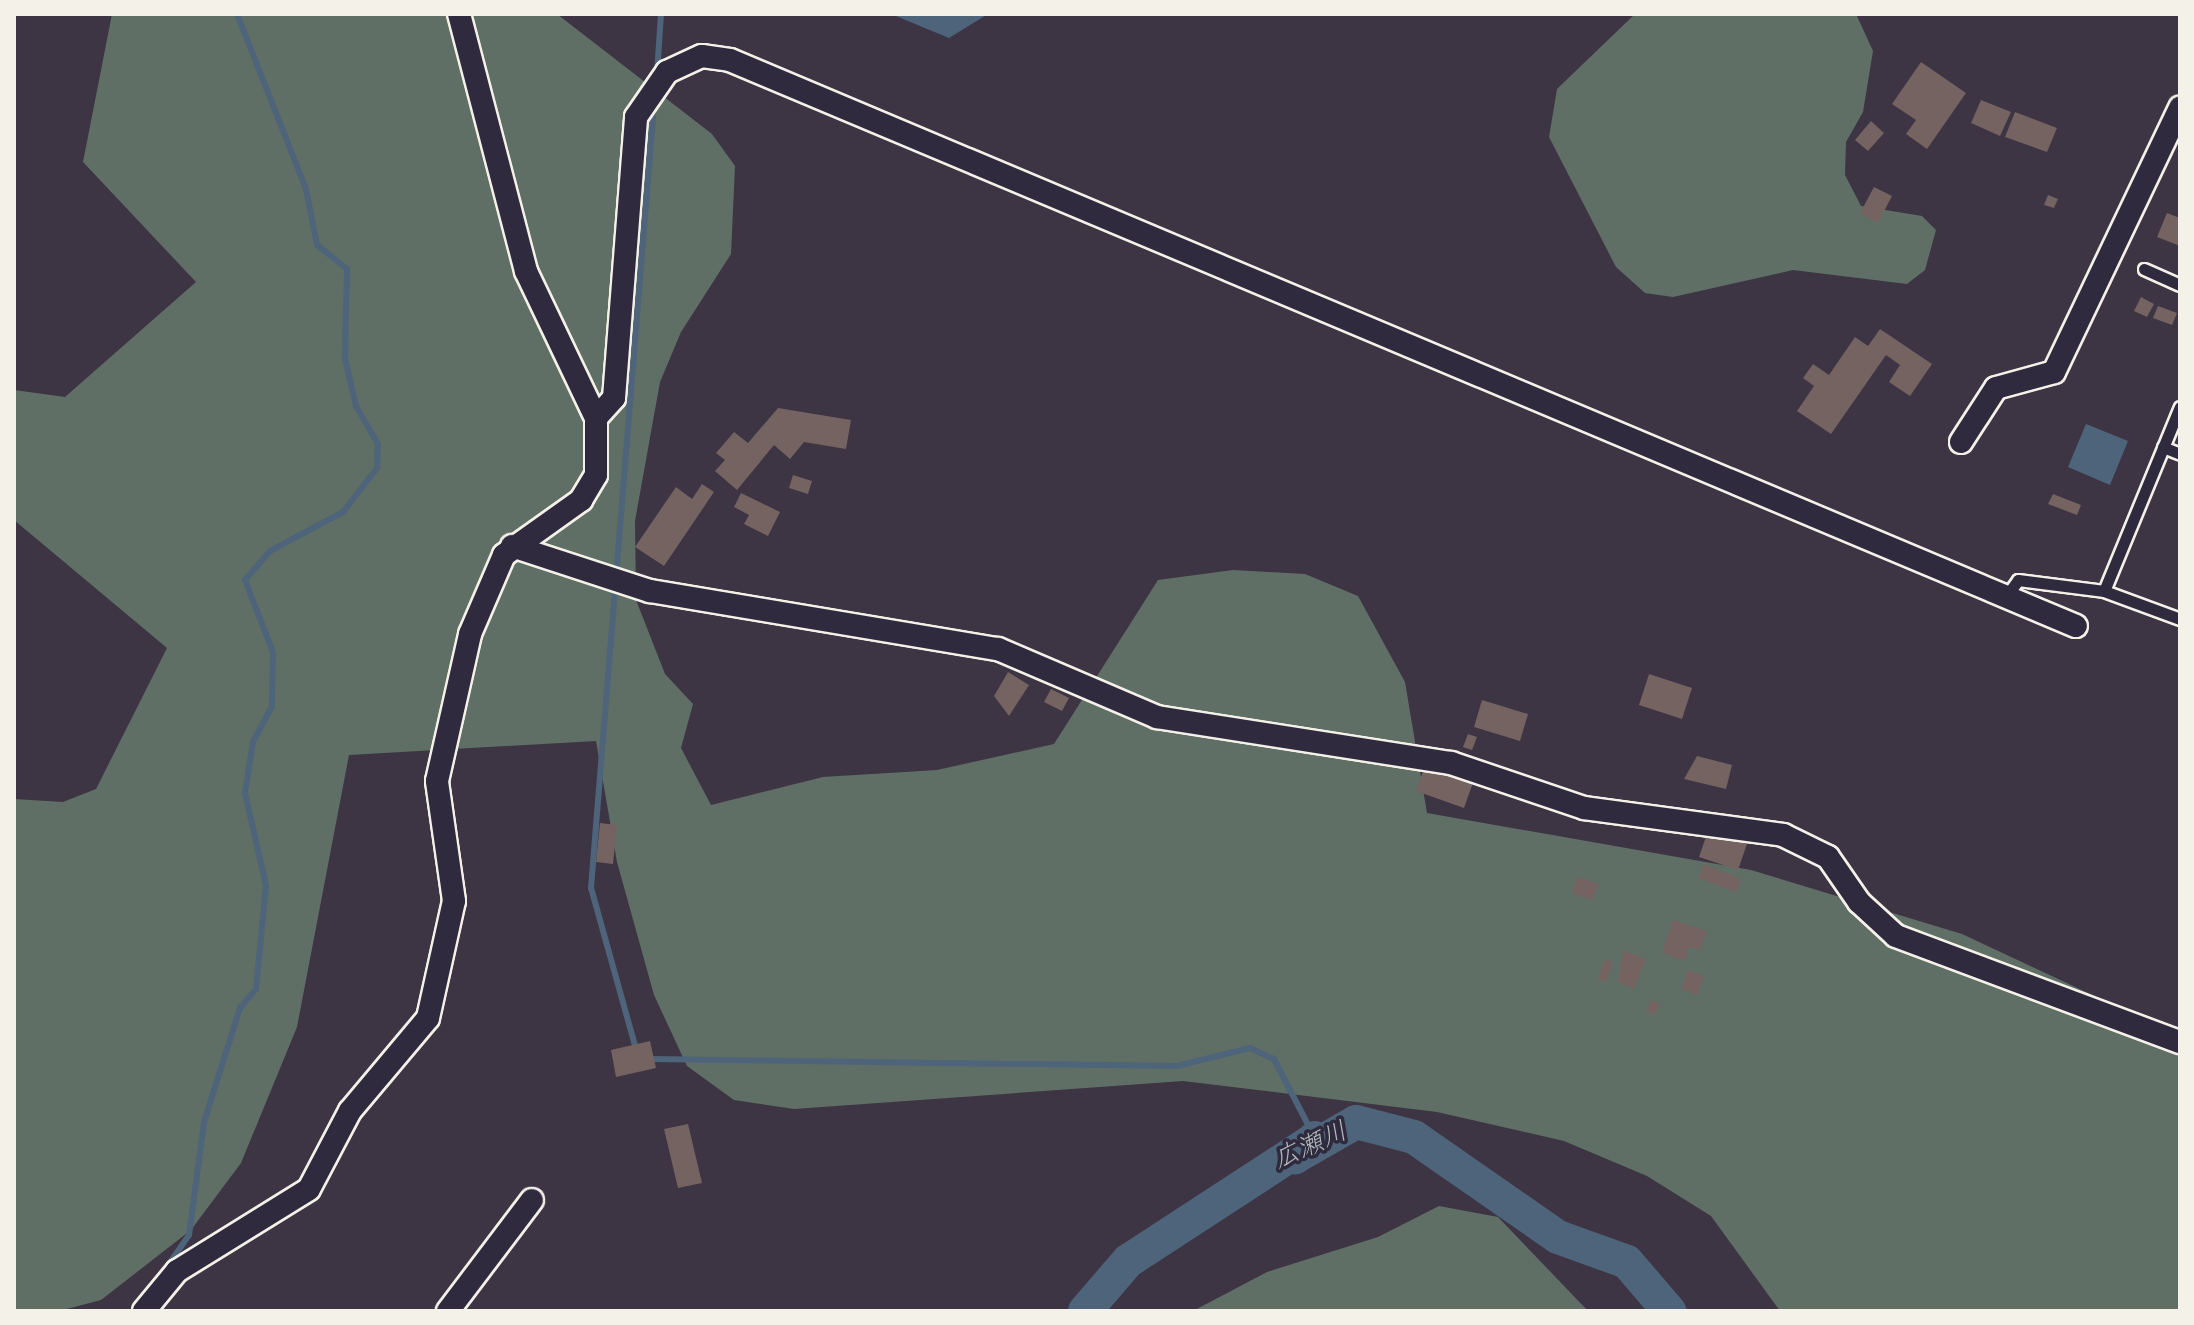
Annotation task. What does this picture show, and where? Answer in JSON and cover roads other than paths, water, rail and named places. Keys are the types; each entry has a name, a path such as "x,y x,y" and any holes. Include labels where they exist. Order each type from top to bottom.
{"street":[{"path":"144,1311 177,1271 309,1189 350,1111 428,1018 452,930 435,800 440,756 483,596 512,546 590,490 599,456 596,418 523,261 459,14"},
{"path":"596,418 614,398 636,117 667,72 702,56 730,60 2076,626"},
{"path":"1961,442 1996,388 2054,372 2180,108"},
{"path":"512,546 621,578 998,649 1157,717 1451,763 1584,808 1783,835 1828,857 1859,902 1896,936 2180,1042"},
{"path":"448,1311 532,1200"}],"lane":[{"path":"2144,269 2180,285"},
{"path":"2104,591 2180,407"},
{"path":"2163,447 2180,454"},
{"path":"2005,598 2018,580 2104,591 2180,619"}],"water":[{"path":"891,14 988,14 949,38"},
{"path":"2086,424 2128,441 2110,485 2068,467"}],"waterway":[{"path":"162,1274 189,1235 204,1122 240,1008 256,989 266,885 245,793 253,742 272,707 273,652 245,580 270,551 343,512 377,468 378,444 356,406 345,358 347,269 317,245 306,189 237,14"},
{"path":"657,74 661,14"},
{"path":"636,1049 591,888 654,105"},
{"path":"649,1059 1177,1066 1250,1048 1274,1059 1315,1138"},
{"name":"広瀬川","path":"1315,1138 1295,1157 1356,1122 1414,1137 1558,1237 1627,1262 1669,1311"},
{"name":"広瀬川","path":"1085,1311 1128,1261 1312,1141"}]}
